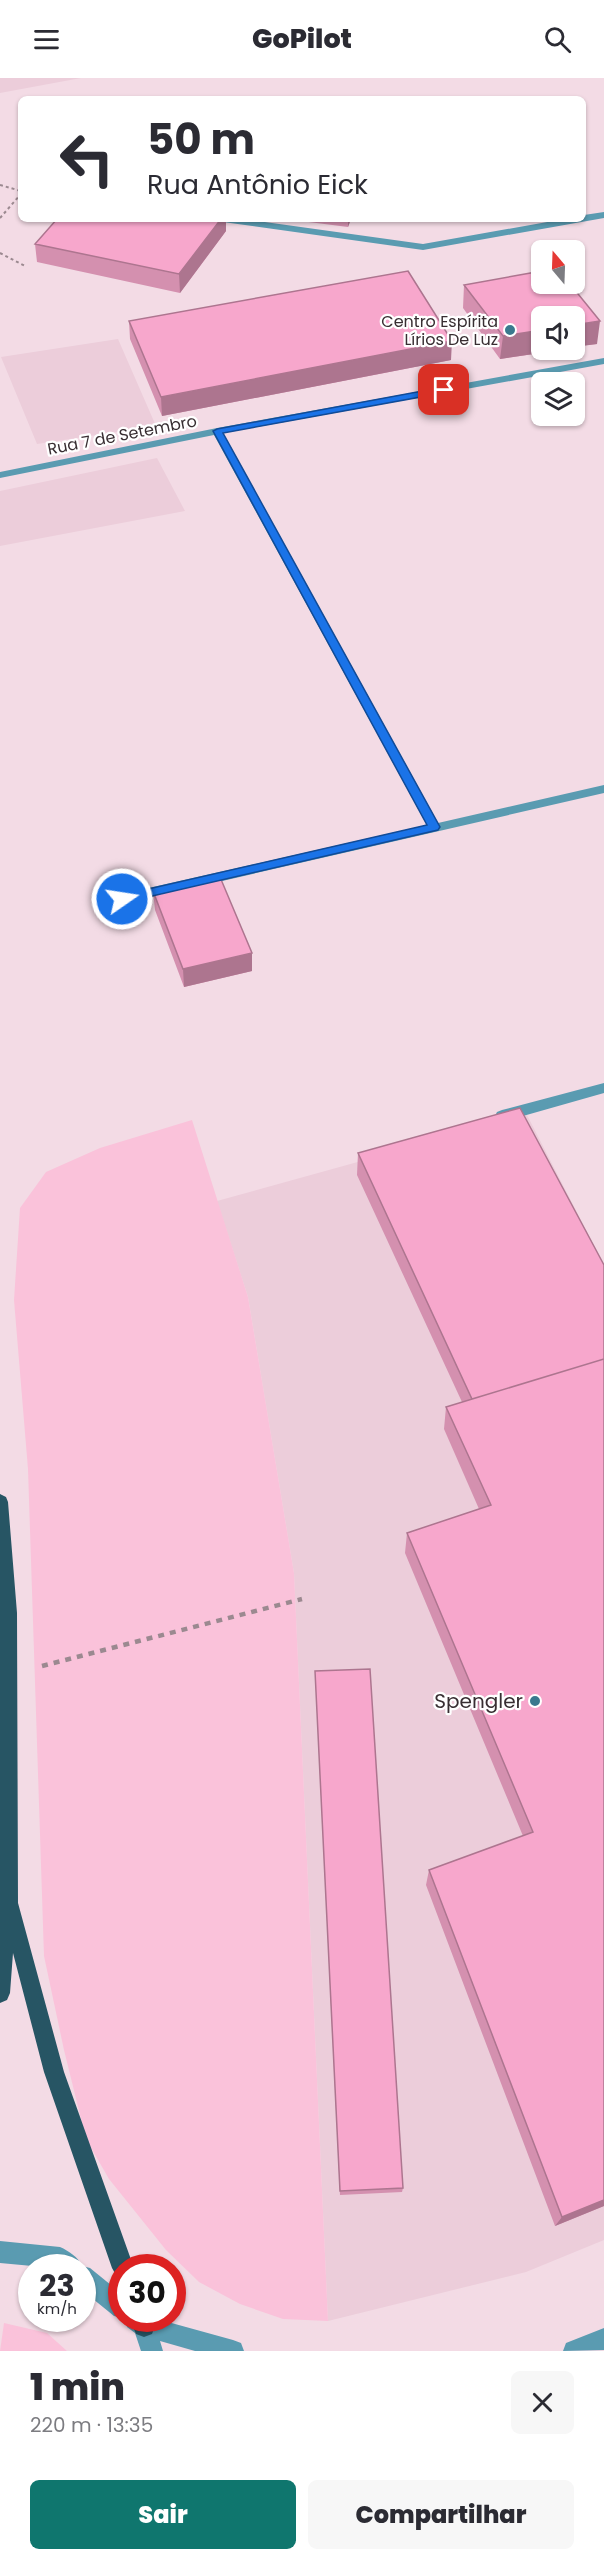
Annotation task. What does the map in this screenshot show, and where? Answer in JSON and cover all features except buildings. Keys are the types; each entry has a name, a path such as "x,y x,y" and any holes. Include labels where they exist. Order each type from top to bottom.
{"main road":[{"path":"0,1502 8,1613 9,1674 9,1898 0,1994"},
{"path":"0,1635 8,1613"},
{"path":"9,1898 54,2072 118,2254"}],"street":[{"path":"586,218 604,214"},
{"path":"244,222 423,247 564,222"},
{"name":"Rua 7 de Setembro","path":"0,475 217,431 604,361"},
{"path":"217,431 434,827"},
{"path":"122,899 604,789"},
{"path":"483,1121 604,1088"},
{"path":"0,2252 20,2254"},
{"path":"96,2287 108,2297"},
{"path":"144,2332 152,2351"},
{"path":"174,2332 233,2351"},
{"path":"574,2351 604,2339"}],"path":[{"path":"0,184 18,191"},
{"path":"0,218 18,196"},
{"path":"0,253 25,266"},
{"path":"9,1674 302,1599"}],"shaded area":[{"path":"0,78 81,78 0,93"},
{"path":"118,339 156,426 37,444 1,357"},
{"path":"157,458 185,511 0,546 0,491"},
{"path":"527,1115 604,1265 604,2240 526,2272 328,2321 294,1573 248,1297 217,1201"},
{"path":"192,1120 248,1297 294,1573 328,2321 283,2319 240,2304 199,2282 186,2269 186,2254 170,2254 166,2250 109,2179 86,2139 44,1956 28,1469 14,1300 20,1208 46,1172 100,1148"},
{"path":"4,2323 18,2326 18,2332 47,2333 67,2351 0,2351"}],"place":[{"name":"Centro Espírita Lírios De Luz","path":"510,330"},
{"name":"Spengler","path":"535,1701"}],"route":[{"path":"122,899 434,827 217,431 444,390"}]}
